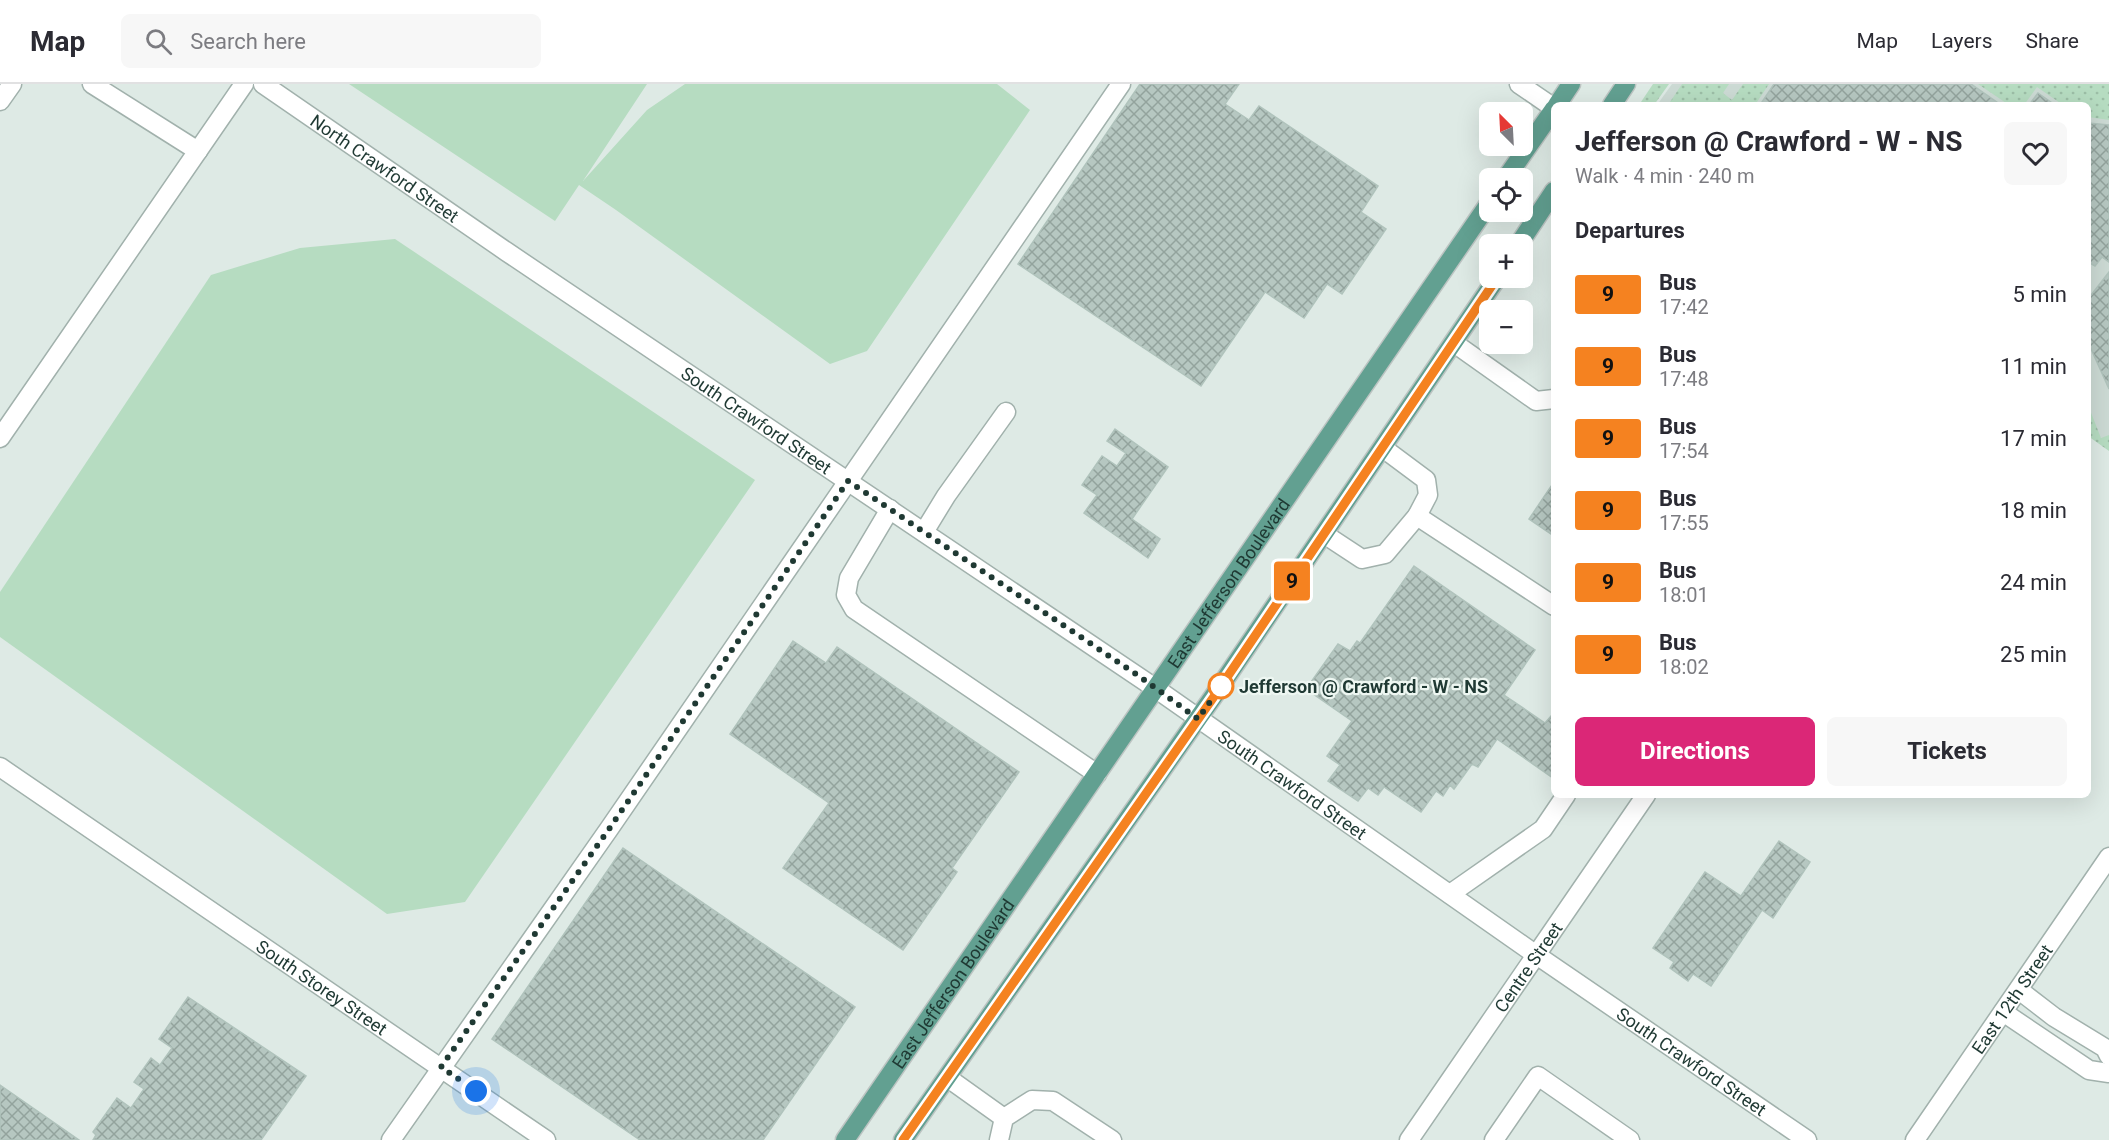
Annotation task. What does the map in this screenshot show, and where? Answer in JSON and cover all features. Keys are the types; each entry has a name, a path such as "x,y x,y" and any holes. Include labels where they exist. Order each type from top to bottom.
{"main road":[{"path":"1559,102 1572,84"},
{"path":"1614,102 1626,84"},
{"path":"1513,168 1551,113"},
{"path":"1526,234 1551,196"},
{"name":"East Jefferson Boulevard","path":"845,1140 1479,218"},
{"path":"903,1140 1198,719 1490,288"}],"street":[{"path":"0,101 12,84"},
{"path":"92,84 198,151"},
{"path":"0,438 244,84"},
{"name":"North Crawford Street","path":"263,84 507,252"},
{"path":"391,1140 602,839 1120,84"},
{"path":"1519,84 1551,104"},
{"name":"South Crawford Street","path":"507,252 1155,688 1535,954 1807,1140"},
{"path":"1454,343 1536,401 1551,399"},
{"path":"924,532 946,496 1006,412"},
{"path":"1324,534 1362,559 1385,554 1417,516 1428,495 1426,480 1383,448"},
{"path":"890,509 849,578 846,595 854,609 1097,774"},
{"path":"1417,516 1551,604"},
{"name":"South Storey Street","path":"0,767 546,1140"},
{"path":"1450,894 1543,829 1564,798"},
{"name":"Centre Street","path":"1409,1140 1644,798"},
{"name":"East 12th Street","path":"1915,1140 2109,857"},
{"path":"2019,990 2054,1017 2105,1048 2109,1056"},
{"path":"2003,1012 2089,1070 2109,1073"},
{"path":"1494,1140 1538,1076 1630,1140"},
{"path":"948,1078 1004,1118"},
{"path":"999,1140 1004,1118 1032,1101 1053,1101 1112,1140"}],"shaded area":[{"path":"1672,84 2109,84 2109,443 2091,431 2091,102 1659,102"}],"green space":[{"path":"349,84 647,84 583,181 647,110 685,84 997,84 1030,110 867,351 830,364 579,185 555,221"},
{"path":"1653,84 1669,84 1656,102 1641,102"},
{"path":"1682,84 1729,84 1723,93 1732,100 1743,84 1769,84 1757,102 1670,102"},
{"path":"1978,84 2109,84 2109,120 2091,117 2091,102 2059,102 2037,87 2026,102 2005,102"},
{"path":"395,239 755,480 465,902 387,914 0,637 0,592 211,275 300,248"},
{"path":"2091,413 2101,438 2109,435 2109,451 2091,438"}],"building":[{"path":"1140,84 1239,84 1225,104 1249,120 1259,106 1378,186 1361,212 1386,229 1342,294 1327,284 1304,318 1265,292 1201,386 1018,264"},
{"path":"1774,84 1971,84 1997,102 1762,102"},
{"path":"2038,93 2051,102 2031,102"},
{"path":"2091,123 2109,125 2109,262 2102,257 2095,266 2091,264"},
{"path":"2109,272 2109,389 2091,349 2091,295"},
{"path":"1115,429 1168,467 1132,519 1160,539 1148,558 1084,513 1097,495 1082,485 1102,456 1117,466 1126,453 1107,441"},
{"path":"1551,486 1551,534 1529,519"},
{"path":"1414,566 1535,650 1504,695 1545,723 1551,716 1551,777 1497,739 1478,767 1472,764 1454,789 1450,785 1443,796 1436,791 1421,812 1384,787 1378,795 1368,788 1358,801 1328,781 1340,765 1327,756 1352,721 1306,689 1338,644 1350,651 1357,641 1360,643"},
{"path":"793,641 826,663 837,647 1019,772 952,868 957,872 903,950 783,868 829,803 730,734"},
{"path":"1779,841 1810,862 1773,918 1762,910 1711,986 1693,974 1688,981 1670,968 1674,962 1653,948 1705,872 1741,896"},
{"path":"623,848 855,1007 763,1140 640,1140 492,1039"},
{"path":"188,997 306,1076 261,1140 93,1140 96,1135 93,1132 117,1098 131,1108 144,1089 134,1082 151,1058 160,1065 172,1048 159,1039"},
{"path":"0,1085 79,1140 0,1140"}],"bus line":[{"name":"9","path":"903,1140 1213,698 1490,288"}],"place":[{"name":"Jefferson @ Crawford - W - NS","path":"1221,686"}],"route":[{"path":"476,1091 441,1067 609,829 848,481 1139,676 1198,719 1226,679 1221,686"}]}
